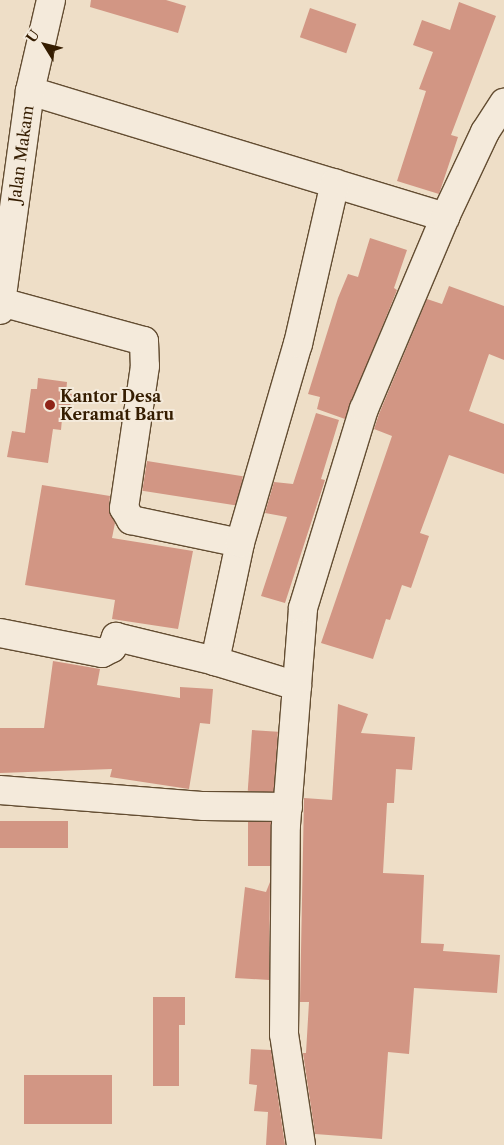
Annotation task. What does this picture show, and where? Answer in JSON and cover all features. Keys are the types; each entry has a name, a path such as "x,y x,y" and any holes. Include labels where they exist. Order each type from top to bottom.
{"street":[{"name":"Jalan Makam","path":"0,306 30,91 51,0"},
{"path":"30,91 445,217"},
{"path":"301,1145 284,1034 288,807 276,681 303,608 361,419 445,217 486,132 504,103"},
{"path":"215,661 240,543 298,344 340,184"},
{"path":"0,306 144,341 145,366 124,508 130,520 240,543"},
{"path":"0,633 102,653 112,648 116,637 215,661 276,681"},
{"path":"0,790 204,806 288,807"}],"building":[{"path":"91,0 166,0 186,6 178,33 90,7"},
{"path":"459,2 496,16 451,135 458,137 439,194 397,181 426,91 419,89 433,52 413,45 422,20 450,30"},
{"path":"310,8 356,24 346,53 300,37"},
{"path":"370,238 407,250 394,288 397,290 345,419 317,409 320,397 308,394 338,298 348,274 358,277"},
{"path":"449,286 504,306 504,360 489,354 469,411 504,424 504,474 449,455 420,533 429,536 411,588 402,585 390,620 386,619 373,659 321,643 392,436 374,429 379,414 427,299 442,304"},
{"path":"38,378 67,382 66,393 72,394 68,420 62,419 61,430 53,429 48,463 7,457 12,431 25,433 31,389 37,389"},
{"path":"316,413 339,420 321,479 325,480 285,603 261,596 287,517 265,513 274,482 293,484"},
{"path":"147,461 243,476 238,506 142,491"},
{"path":"42,485 110,496 109,506 115,523 112,538 193,551 178,629 112,619 115,600 25,585"},
{"path":"53,661 100,669 97,685 180,698 180,687 213,689 210,724 200,723 189,789 110,777 112,769 0,773 0,728 44,728"},
{"path":"338,704 368,714 361,733 415,737 412,770 396,769 394,803 387,803 383,873 424,875 421,943 444,944 443,951 500,955 497,993 414,988 409,1054 388,1052 382,1139 315,1134 303,1053 306,1053 309,1002 300,1002 304,798 332,800"},
{"path":"252,730 278,732 274,793 248,791"},
{"path":"0,821 68,821 68,848 0,848"},
{"path":"248,822 271,822 271,866 248,866"},
{"path":"270,882 269,980 235,978 245,887 266,892"},
{"path":"153,997 185,997 185,1025 179,1025 179,1086 153,1086"},
{"path":"251,1049 271,1050 285,1145 266,1145 268,1112 254,1111 257,1085 249,1084"},
{"path":"24,1075 112,1075 112,1124 24,1124"}],"place":[{"name":"Kantor Desa Keramat Baru","path":"50,405"}]}
